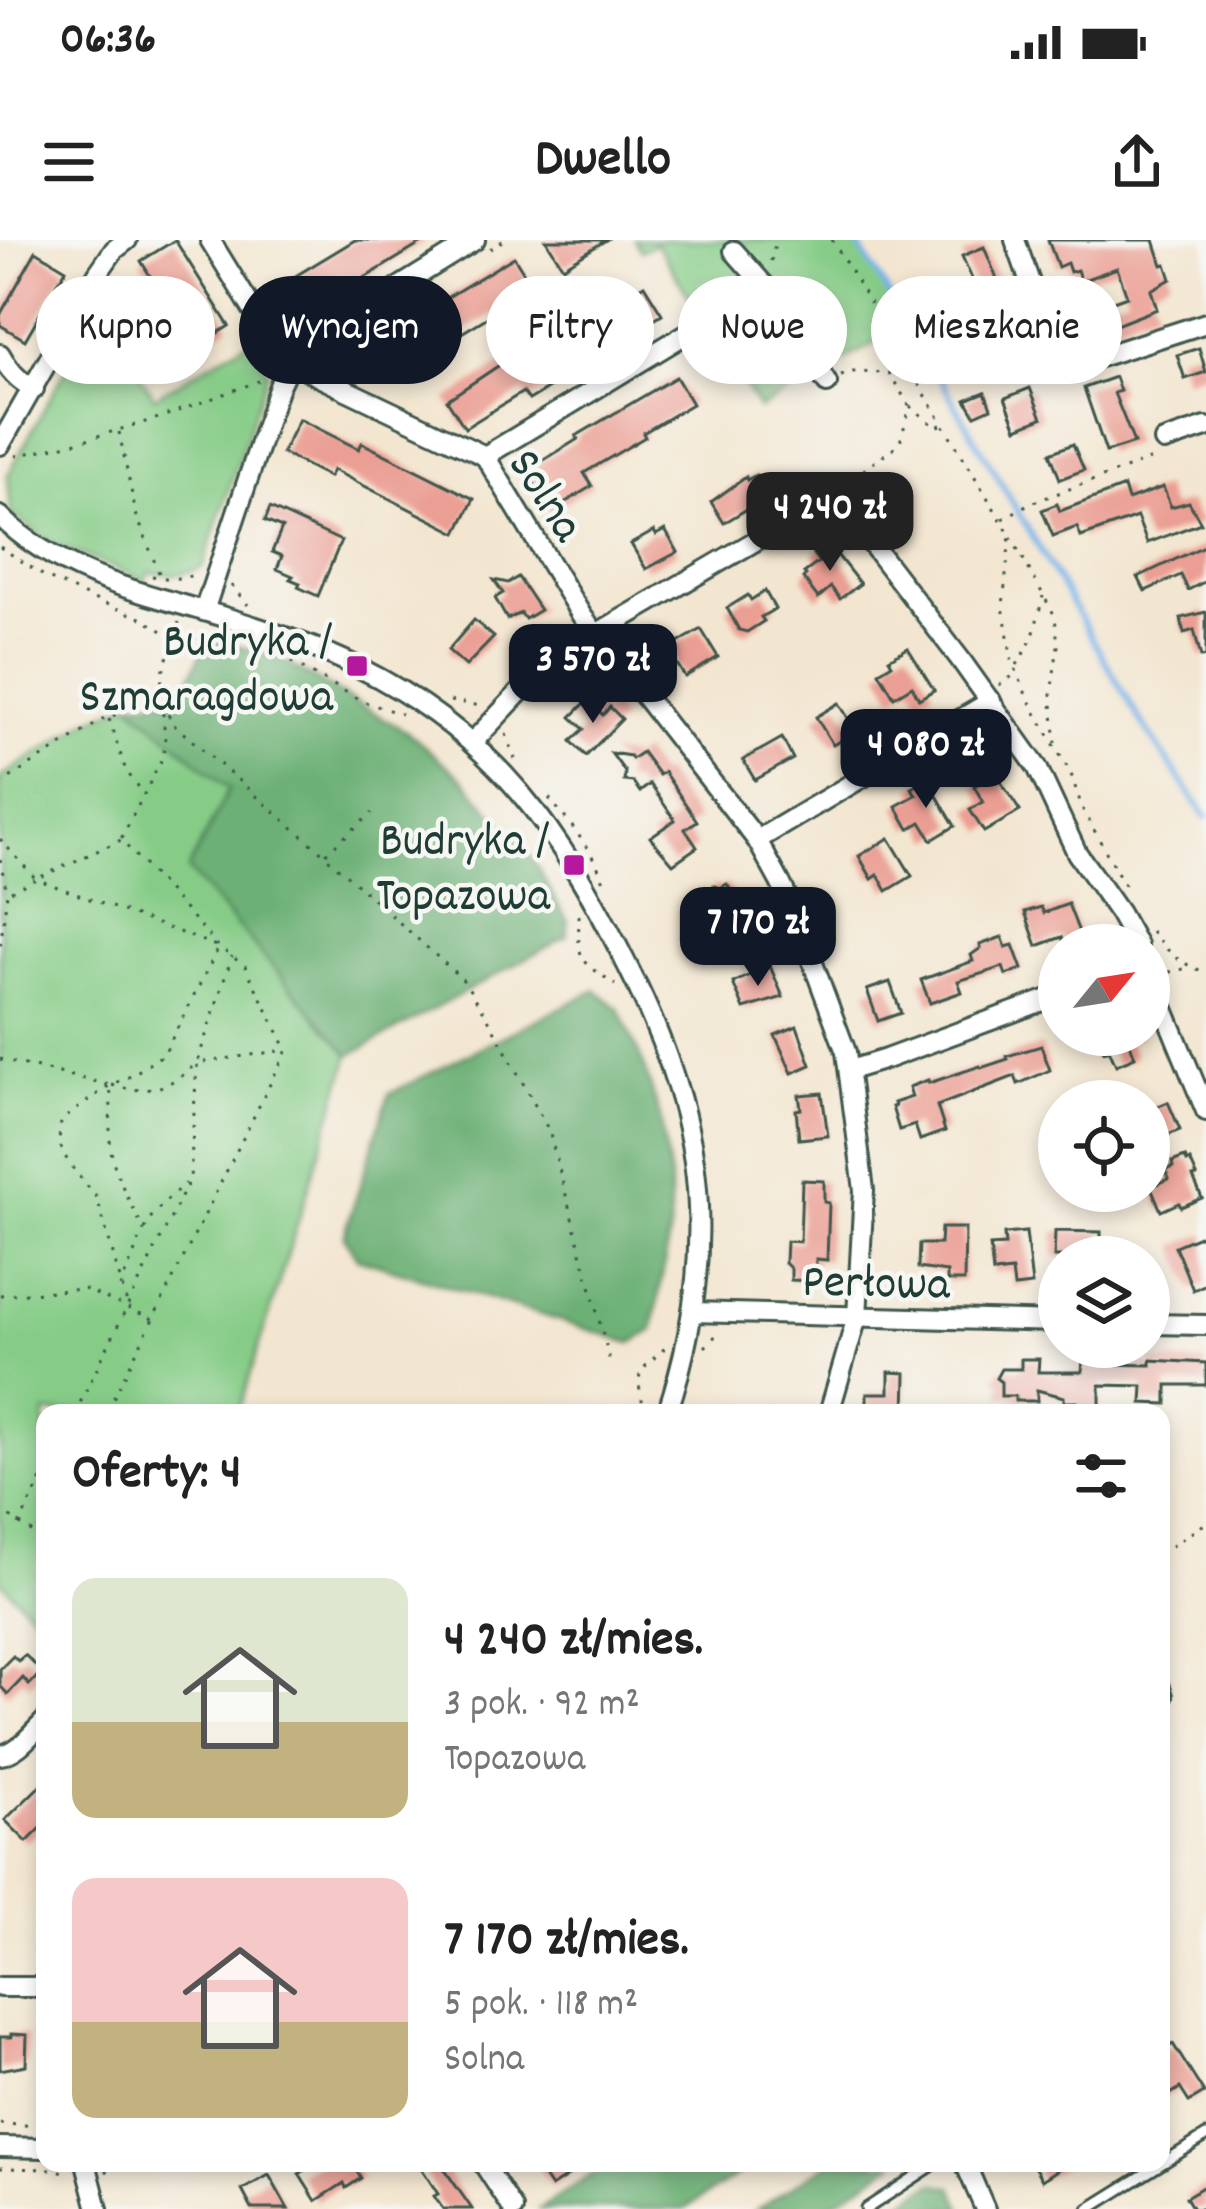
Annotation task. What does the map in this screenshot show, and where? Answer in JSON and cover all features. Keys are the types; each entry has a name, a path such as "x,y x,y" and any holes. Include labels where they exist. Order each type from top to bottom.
{"street":[{"path":"5,451 98,272 127,240"},
{"name":"Solna","path":"210,240 239,287"},
{"path":"1015,240 1056,356 1068,367 1206,322"},
{"path":"427,276 480,246"},
{"path":"734,251 756,276"},
{"path":"485,456 678,339"},
{"path":"0,354 11,372 34,388"},
{"path":"204,611 279,384"},
{"name":"Solna","path":"335,384 485,456 570,597 757,840 792,908 846,1052 864,1190 857,1317 832,1404"},
{"path":"1164,441 1206,427"},
{"path":"472,743 551,663 834,495 1036,767 1077,853 1125,924"},
{"path":"0,516 30,541 89,573 357,666 412,697 472,743 546,823 574,865 663,1040 682,1106 696,1178 698,1237 692,1312 669,1404"},
{"path":"757,840 991,701"},
{"path":"850,1070 1038,1003"},
{"path":"1170,1024 1206,1111"},
{"name":"Perłowa","path":"692,1312 1038,1321"},
{"path":"1170,1324 1206,1325"},
{"path":"0,1755 36,1729"},
{"path":"0,1987 36,1987"},
{"path":"0,2147 36,2148"},
{"path":"85,2172 98,2209"},
{"path":"489,2172 513,2209"},
{"path":"969,2172 986,2209"}],"lane":[{"path":"1170,2158 1206,2136"},
{"path":"866,2209 923,2172"},
{"path":"1089,2209 1148,2172"}],"path":[{"path":"480,246 504,240"},
{"path":"832,240 871,305"},
{"path":"5,451 45,451 251,384"},
{"path":"896,384 909,405 931,424 942,425"},
{"path":"918,384 1004,519 1055,616 1058,646 1051,694 1056,746"},
{"path":"834,495 897,445 909,405"},
{"path":"118,430 136,514 159,573 157,580"},
{"path":"1004,519 1028,504 1158,457 1164,441"},
{"path":"1010,535 1003,606 1015,668 1071,774 1082,808 1135,904"},
{"path":"148,582 152,576 157,580 184,578 204,572"},
{"path":"224,586 226,578 252,608"},
{"path":"1015,668 1033,638 1043,594"},
{"path":"7,893 121,840 163,757 160,681 184,606"},
{"path":"136,615 175,637 228,637"},
{"path":"273,652 343,692 404,715"},
{"path":"0,784 109,717 162,704"},
{"path":"162,704 173,724 463,980 550,1131 611,1365"},
{"path":"109,717 126,770 144,794"},
{"path":"325,854 372,813"},
{"path":"0,839 37,879 219,947"},
{"path":"121,840 219,947 245,966 287,1049"},
{"path":"0,859 7,893 0,948"},
{"path":"578,908 578,949 585,963 623,994"},
{"path":"1145,923 1168,952 1206,972"},
{"path":"128,1307 97,1198 68,1162 59,1128 63,1119 110,1085 164,1054 219,947"},
{"path":"80,1404 190,1179 197,1063 232,956"},
{"path":"1170,972 1191,968"},
{"path":"0,1059 148,1091 197,1063 287,1049"},
{"path":"110,1404 287,1049"},
{"path":"110,1085 111,1151 144,1230"},
{"path":"120,1287 153,1214 190,1179"},
{"path":"0,1298 84,1289 153,1319"},
{"path":"702,1351 728,1322"},
{"path":"643,1404 638,1382 642,1365 668,1345"},
{"path":"19,1525 36,1491"},
{"path":"0,1510 36,1536"},
{"path":"1170,1547 1206,1523"},
{"path":"0,2124 36,2126"},
{"path":"0,2168 36,2169"},
{"path":"58,2172 68,2176"}],"green space":[{"path":"634,240 855,240 878,276 871,276 871,345 847,359 847,276 678,278 656,243 641,251"},
{"path":"239,346 239,384 264,384 203,567 189,572 149,572 145,580 54,544 11,514 8,475 58,384 146,384 154,397 176,384 215,384 215,361"},
{"path":"743,384 803,384 759,409"},
{"path":"224,642 278,658 409,733 464,780 533,860 568,922 567,936 350,1055 188,870 229,789 129,703 181,698 204,647"},
{"path":"129,703 229,789 188,870 350,1055 241,1404 36,1404 36,1618 0,1581 0,778 89,720"},
{"path":"596,990 619,1009 660,1117 670,1178 670,1229 653,1330 632,1343 357,1258 344,1236 389,1094"},
{"path":"596,2172 741,2172 685,2209 540,2209"},
{"path":"815,2172 880,2172 824,2209 757,2209"},
{"path":"933,2183 953,2187 962,2209 892,2209"}],"building":[{"path":"175,240 198,276 150,276 141,261"},
{"path":"355,240 427,240 368,276 295,276"},
{"path":"546,240 606,240 563,267"},
{"path":"1048,240 1154,240 1171,279 1151,290 1157,309 1122,323 1122,298 1127,296 1117,268 1079,276 1077,270 1070,272 1067,263 1058,267"},
{"path":"984,247 996,276 971,276 962,256"},
{"path":"36,251 66,269 62,276 36,276 36,321 25,340 0,325 0,315"},
{"path":"514,257 526,276 486,276 486,318 462,333 462,289"},
{"path":"215,304 229,326 215,335"},
{"path":"1199,348 1206,372 1185,379 1177,355"},
{"path":"486,374 486,384 556,384 529,400 523,392 465,428 447,400"},
{"path":"676,377 692,404 584,473 592,486 551,511 526,471 578,439 576,436"},
{"path":"1118,384 1120,391 1114,393 1134,443 1106,452 1084,388"},
{"path":"1030,388 1042,418 1017,428 1005,398"},
{"path":"985,392 991,408 975,415 966,400"},
{"path":"299,419 359,449 362,443 474,499 457,533 333,470 329,477 282,453"},
{"path":"1073,444 1084,470 1060,479 1050,453"},
{"path":"756,475 767,493 724,523 711,502"},
{"path":"1124,487 1128,500 1163,487 1171,507 1189,502 1201,523 1147,543 1137,517 1081,537 1077,527 1053,536 1042,510 1057,504 1060,511"},
{"path":"270,508 341,541 318,596 277,569 282,556 272,552 282,528 265,521"},
{"path":"665,530 678,552 646,569 631,544"},
{"path":"827,542 860,584 840,599 831,587 818,598 803,578 819,562 813,554"},
{"path":"1206,545 1206,581 1188,590 1181,575 1145,591 1138,577"},
{"path":"518,577 540,610 525,619 521,613 507,619 495,598 503,593 494,580 508,583"},
{"path":"765,591 775,609 747,632 739,630 727,608"},
{"path":"1206,612 1206,656 1201,657 1194,630 1184,633 1181,618"},
{"path":"474,620 494,637 466,666 448,650"},
{"path":"701,629 718,657 685,677 668,649"},
{"path":"908,648 934,690 919,699 912,686 894,697 879,672 892,664 889,659"},
{"path":"588,700 603,715 610,707 622,719 586,756 571,741 584,729 571,717"},
{"path":"839,703 856,731 833,745 816,717"},
{"path":"782,738 793,759 755,780 743,760"},
{"path":"642,752 659,775 664,772 697,821 685,829 697,847 673,864 650,837 675,820 650,784 640,792 633,782 624,781 625,772 611,753 632,759"},
{"path":"995,773 1020,811 984,832 970,810 983,802 974,786"},
{"path":"927,779 955,826 932,840 921,822 909,829 896,806 916,795 912,788"},
{"path":"889,838 912,876 887,891 878,875 872,879 859,856"},
{"path":"727,884 740,905 747,902 755,919 723,932 708,907 714,904 709,894 714,885"},
{"path":"1068,904 1076,924 1038,924 1037,946 1025,912 1041,907 1044,913"},
{"path":"1002,937 1006,947 1013,945 1022,969 1006,975 1003,967 958,981 962,992 930,1003 921,980 973,961 971,955 980,945"},
{"path":"770,966 783,997 744,1009 733,983"},
{"path":"890,982 901,1013 878,1021 867,990"},
{"path":"797,1026 811,1065 792,1073 775,1035"},
{"path":"1038,1047 1038,1056 1045,1056 1050,1070 1018,1084 1015,1076 937,1106 945,1131 920,1140 915,1125 899,1130 892,1107 912,1097 909,1087"},
{"path":"1112,1056 1135,1056 1135,1057 1116,1065"},
{"path":"822,1093 828,1136 799,1139 799,1095"},
{"path":"1170,1107 1180,1130 1170,1134"},
{"path":"1190,1160 1202,1198 1170,1207 1172,1162"},
{"path":"802,1180 824,1181 824,1202 829,1203 827,1260 816,1259 815,1281 791,1280 791,1269 785,1263 786,1241 800,1242"},
{"path":"941,1228 965,1228 964,1281 947,1281 947,1272 918,1268 919,1244 940,1244"},
{"path":"1055,1231 1101,1232 1101,1236 1055,1236"},
{"path":"1026,1232 1032,1285 1014,1287 1012,1271 993,1273 990,1246 1005,1245 1004,1234"},
{"path":"1206,1233 1206,1284 1193,1290 1175,1246"},
{"path":"1021,1359 1038,1359 1038,1372 1170,1368 1170,1361 1206,1363 1206,1385 1167,1385 1167,1404 1142,1403 1143,1386 1100,1385 1100,1404 1064,1402 1064,1397 1037,1390 1037,1401 1015,1401 1015,1396 1001,1396 1001,1382 996,1378 1001,1369 1021,1369"},
{"path":"889,1372 906,1373 905,1404 867,1404 867,1393 889,1393"},
{"path":"25,1655 36,1666 36,1678 29,1685 23,1678 8,1694 0,1686 0,1669 13,1656 18,1661"},
{"path":"36,1790 36,1833 27,1842 5,1820"},
{"path":"27,2035 26,2065 0,2070 0,2037"},
{"path":"1173,2044 1204,2093 1189,2102 1180,2088 1170,2094"},
{"path":"357,2172 361,2178 316,2201 299,2174"},
{"path":"424,2172 446,2172 472,2209 443,2209 434,2196 438,2194"},
{"path":"541,2172 570,2172 571,2174 551,2187"},
{"path":"269,2175 288,2209 252,2209 242,2190"},
{"path":"1206,2185 1206,2209 1193,2209 1186,2197"}],"waterway":[{"path":"855,240 1140,720 1206,817"}],"place":[{"name":"Budryka / Szmaragdowa","path":"357,666"},
{"name":"Budryka / Topazowa","path":"574,865"}]}
